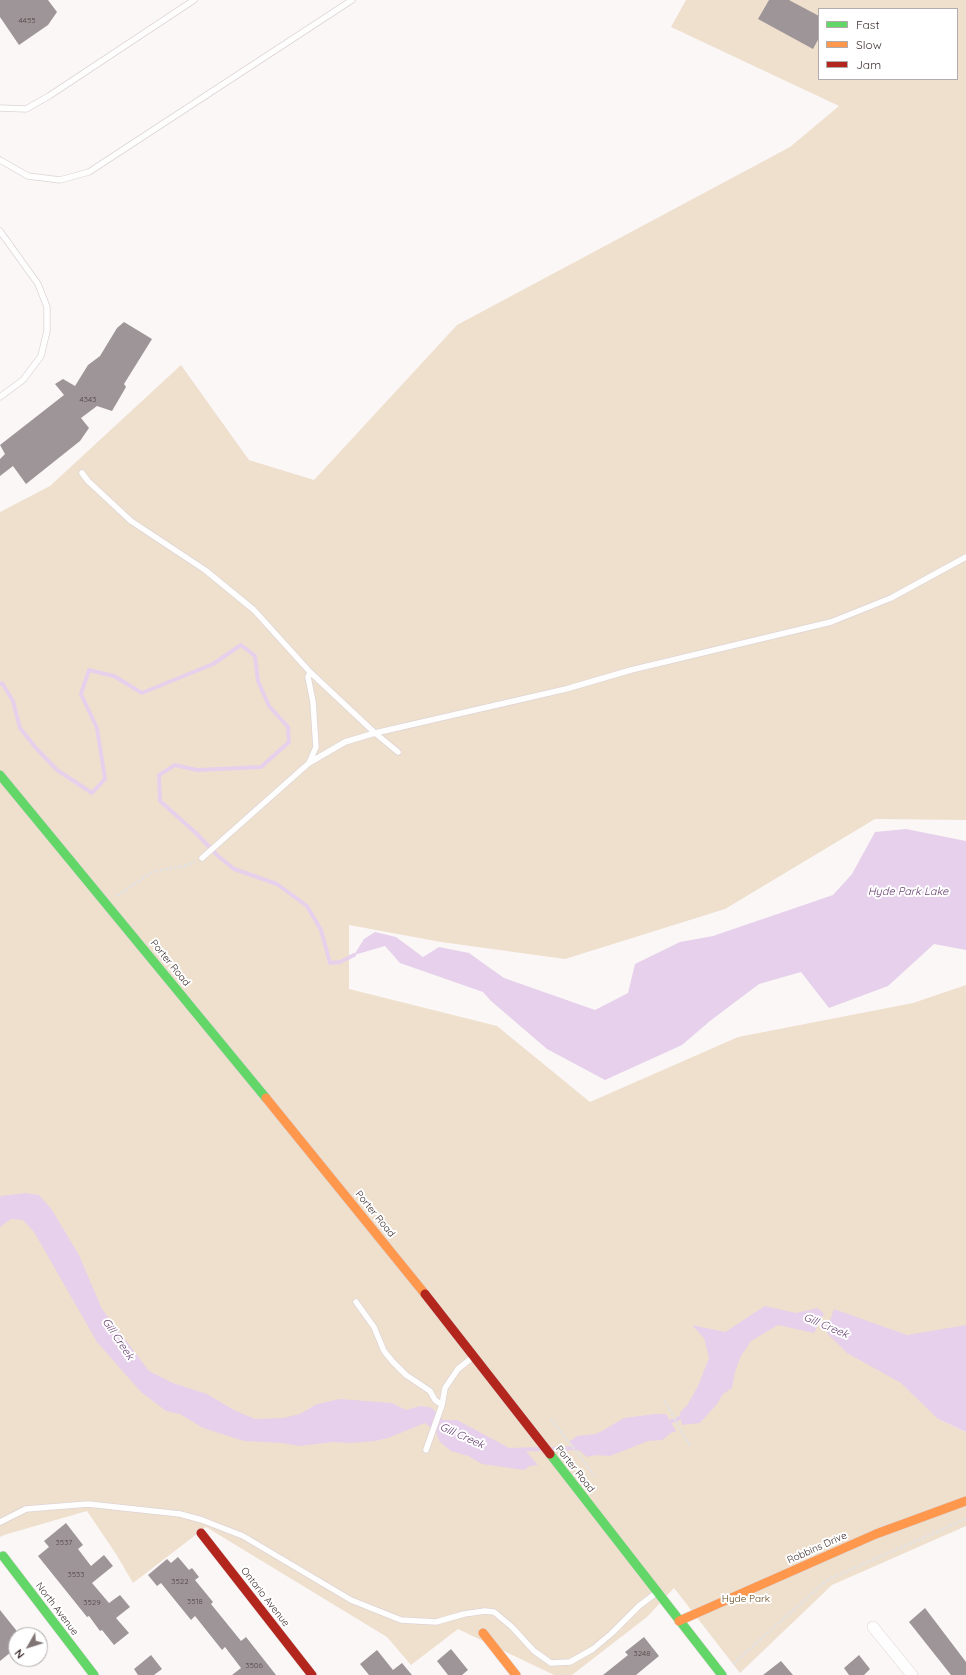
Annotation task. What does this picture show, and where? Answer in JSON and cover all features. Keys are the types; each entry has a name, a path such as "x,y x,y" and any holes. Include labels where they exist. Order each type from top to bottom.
{"main road":[{"name":"Porter Road","path":"0,775 108,904 377,1233 722,1675"},
{"name":"Robbins Drive","path":"679,1621 876,1534 966,1501"},
{"name":"Ontario Avenue","path":"201,1533 312,1675"},
{"name":"North Avenue","path":"3,1556 94,1675"},
{"path":"483,1633 516,1675"}],"street":[{"path":"873,1626 912,1675"}],"lane":[{"path":"0,108 26,109 49,96 194,0"},
{"path":"0,160 28,176 60,180 89,172 352,0"},
{"path":"0,231 38,284 47,307 47,331 41,356 23,380 0,397"},
{"path":"82,473 88,481 130,521 205,570 254,610 310,672 375,733 398,752"},
{"path":"202,858 217,847 309,763 345,742 375,733 566,689 631,670 831,622 891,598 966,556"},
{"path":"309,763 316,747 313,702 308,677 310,672"},
{"path":"356,1302 374,1328 384,1351 393,1362 406,1375 430,1391 435,1400 442,1405"},
{"path":"426,1450 442,1405 446,1388 458,1369 473,1356"},
{"path":"0,1522 26,1509 88,1504 180,1514 202,1520 243,1536 351,1600 401,1620 436,1622 464,1614 485,1611 494,1612 512,1627 534,1651 551,1663 570,1662 593,1649 612,1633 638,1606 657,1592"}],"path":[{"path":"108,904 122,891 152,872 188,865 202,858"},
{"path":"664,1400 690,1446"},
{"path":"551,1419 595,1476"},
{"path":"733,1664 827,1580 966,1519"}],"green space":[{"name":"Hyde Park","path":"686,0 966,0 966,820 875,819 725,909 565,959 441,942 349,925 349,989 497,1026 590,1102 738,1037 913,1003 966,985 966,1351 938,1419 966,1432 966,1526 832,1585 740,1673 674,1588 647,1617 572,1675 554,1675 458,1629 411,1665 387,1637 206,1527 133,1583 116,1554 87,1511 0,1537 0,512 50,486 181,365 249,460 314,480 457,325 790,147 839,106 671,27"}],"water":[{"name":"Hyde Park Lake","path":"906,829 966,841 966,950 934,944 888,986 829,1008 801,972 759,984 710,1021 682,1045 605,1080 547,1049 491,1001 483,992 400,963 385,946 354,955 364,939 375,932 396,937 423,957 439,947 469,953 504,978 595,1010 628,993 635,964 680,942 713,936 833,895 852,874 875,832"},
{"path":"26,1193 39,1195 52,1210 79,1255 102,1309 149,1371 173,1383 207,1394 234,1410 255,1419 283,1418 300,1414 317,1404 340,1399 392,1403 406,1410 420,1406 428,1407 432,1408 443,1420 457,1420 511,1449 524,1449 538,1465 530,1466 524,1470 482,1464 468,1456 451,1451 440,1442 436,1432 425,1423 388,1438 375,1441 350,1443 334,1442 299,1446 282,1443 244,1441 203,1428 180,1414 166,1411 141,1392 97,1342 34,1232 23,1220 11,1219 0,1227 0,1196"},
{"path":"765,1306 796,1313 818,1308 824,1314 814,1333 778,1325 751,1341 741,1356 735,1372 732,1388 723,1394 717,1404 700,1423 682,1425 680,1413 688,1404 698,1386 709,1358 704,1338 692,1325 725,1332"},
{"path":"834,1309 907,1335 966,1325 966,1432 938,1419 901,1383 847,1353 826,1332"},
{"path":"666,1414 676,1431 662,1440 648,1441 610,1456 596,1455 587,1457 569,1442 577,1436 595,1434 602,1431 624,1418"}],"building":[{"path":"0,0 48,0 57,12 48,25 19,45 0,17"},
{"path":"769,0 789,0 818,15 818,40 813,49 758,19"},
{"path":"124,322 152,339 124,384 126,387 112,411 97,406 81,418 89,428 80,441 26,484 13,466 0,476 0,459 5,454 0,445 64,395 55,384 63,379 75,386 88,365 100,356 117,328"},
{"path":"66,1523 83,1545 78,1549 91,1566 104,1555 113,1566 92,1583 109,1603 120,1595 130,1607 116,1618 129,1633 114,1645 102,1630 100,1631 89,1616 87,1617 38,1556 49,1547 44,1541"},
{"path":"178,1557 189,1570 192,1568 199,1577 195,1580 213,1602 211,1604 241,1641 246,1637 276,1675 232,1675 241,1668 225,1647 222,1650 195,1616 191,1620 161,1583 157,1586 148,1575 167,1559 171,1563"},
{"path":"925,1608 966,1662 966,1675 951,1675 909,1622"},
{"path":"0,1610 14,1627 8,1627 8,1654 0,1661"},
{"path":"644,1637 659,1656 636,1675 603,1675 628,1655 625,1652"},
{"path":"451,1649 468,1670 462,1675 448,1675 437,1661"},
{"path":"377,1650 393,1670 402,1663 412,1675 369,1675 360,1664"},
{"path":"151,1655 162,1669 154,1675 138,1675 134,1669"},
{"path":"859,1655 870,1669 864,1675 849,1675 844,1668"},
{"path":"781,1661 793,1675 763,1675"}],"waterway":[{"path":"0,684 2,683 13,701 20,728 36,748 57,770 92,793 105,779 97,728 81,694 89,670 114,676 142,693 213,664 241,645 255,656 258,681 269,706 288,727 289,742 261,767 197,770 175,765 159,775 160,801 234,869 277,884 307,906 321,930 330,963 340,962 354,955"},
{"name":"Gill Creek","path":"815,1321 831,1327"},
{"name":"Gill Creek","path":"667,1423 685,1416"},
{"name":"Gill Creek","path":"549,1449 580,1448"},
{"name":"Gill Creek","path":"507,1450 540,1449"}],"traffic: fast":[{"path":"0,775 266,1098"},
{"path":"550,1454 722,1675"},
{"path":"3,1556 94,1675"}],"traffic: slow":[{"path":"266,1098 425,1294"},
{"path":"679,1621 876,1534 966,1501"},
{"path":"483,1633 516,1675"}],"traffic: jam":[{"path":"425,1294 550,1454"},
{"path":"201,1533 312,1675"}]}
